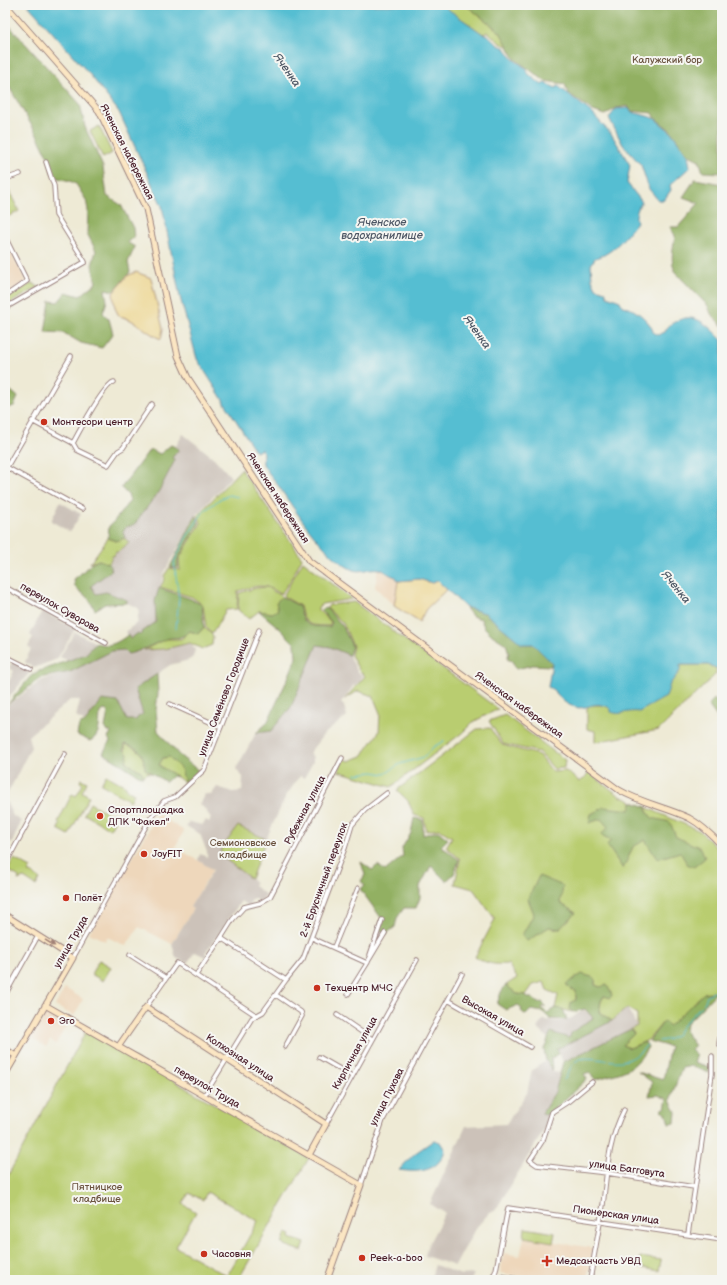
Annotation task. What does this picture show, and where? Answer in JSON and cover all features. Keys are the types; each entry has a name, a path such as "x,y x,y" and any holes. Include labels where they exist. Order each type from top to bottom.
{"street":[{"name":"Яченская набережная","path":"6,5 99,111 146,209 178,356 188,378 309,561 619,790 629,796 688,818 710,832 722,846"},
{"path":"5,308 85,262 56,215 54,186 46,162"},
{"path":"5,179 20,174"},
{"path":"5,237 28,281 5,296"},
{"path":"71,356 6,468 82,509"},
{"path":"73,442 96,404 111,383 114,382"},
{"path":"32,421 73,442 77,450 108,466 152,404"},
{"name":"переулок Суворова","path":"5,587 106,643"},
{"name":"улица Семёново Городище","path":"204,770 259,630"},
{"path":"5,656 31,669"},
{"path":"170,704 221,727"},
{"path":"5,866 65,754"},
{"name":"Рубежная улица","path":"196,975 233,919 244,908 260,903 270,897 342,758"},
{"name":"улица Труда","path":"5,1075 73,958 150,819 166,800 175,798 204,770"},
{"name":"2-й Брусничный переулок","path":"204,1096 252,1018 263,1012 286,980 303,960 345,848 352,825 365,810 388,793"},
{"path":"334,947 358,888"},
{"path":"5,915 73,958"},
{"path":"368,963 382,920"},
{"path":"348,994 368,963 384,933"},
{"path":"5,995 38,936"},
{"path":"221,938 286,980"},
{"path":"312,938 368,963"},
{"path":"130,955 166,978"},
{"name":"Кирпичная улица","path":"308,1154 416,960"},
{"path":"118,1047 177,963 257,1016"},
{"name":"улица Пухова","path":"327,1280 383,1120 462,974"},
{"path":"276,995 301,1012 302,1016 285,1047"},
{"name":"Высокая улица","path":"448,1000 530,1047"},
{"name":"переулок Труда","path":"45,1005 361,1185"},
{"name":"Колхозная улица","path":"146,1007 326,1124"},
{"path":"337,1015 372,1039"},
{"path":"719,1044 722,1024"},
{"path":"5,1049 16,1056"},
{"path":"319,1056 352,1076"},
{"path":"688,1234 712,1074 712,1056"},
{"name":"улица Багговута","path":"592,1082 569,1101 552,1112 543,1140 530,1160 537,1165 606,1173 694,1187"},
{"path":"590,1280 600,1221 608,1154 615,1128 624,1110"},
{"name":"Пионерская улица","path":"493,1275 496,1270 508,1208 722,1240"},
{"path":"492,1280 493,1275 524,1280"}],"shaded area":[{"path":"5,241 26,282 5,295"},
{"path":"183,434 214,458 231,477 196,515 163,575 159,588 156,622 142,632 143,633 141,636 130,639 125,632 138,622 138,608 127,603 127,600 106,592 96,594 91,586 111,570 109,564 123,532 127,527 134,525 159,491 175,460 172,458 179,449 176,446"},
{"path":"60,502 81,514 70,532 51,521"},
{"path":"378,569 381,569 386,574 396,577 398,580 394,606 375,587"},
{"path":"42,611 75,629 57,659 34,668 25,662 31,649 28,647 33,637 30,635"},
{"path":"75,632 96,643 86,654 69,661 60,657"},
{"path":"190,643 195,650 193,657 189,660 170,665 135,689 143,714 136,720 127,721 102,700 85,722 76,717 80,700 70,700 28,736 31,747 5,799 5,707 42,680 70,672 112,651 124,650 128,654 144,650 165,649"},
{"path":"317,645 330,647 349,655 357,671 363,676 355,687 354,685 341,703 344,706 347,716 324,734 309,753 313,757 313,762 304,778 300,776 286,796 266,839 238,826 221,855 251,879 255,884 254,886 266,895 260,902 253,898 248,906 241,901 205,953 207,955 206,957 195,952 187,963 176,958 172,944 193,909 190,907 213,870 198,860 200,854 207,857 207,852 200,834 186,826 189,822 202,825 206,820 209,822 211,818 203,807 199,805 205,794 211,795 217,787 233,792 242,791 243,777 236,769 256,733 271,731 291,707"},
{"path":"12,662 31,671 5,702 5,689 14,671 9,668"},
{"path":"5,799 13,816 21,821 12,843 5,838"},
{"path":"158,814 184,831 175,847 213,869 190,907 193,909 172,944 139,927 126,946 107,937 105,941 89,933"},
{"path":"65,988 83,999 74,1016 55,1006"},
{"path":"627,1008 637,1026 563,1062 554,1043 537,1028 543,1020 561,1021 572,1018 583,1010 591,1014"},
{"path":"47,1012 52,1012 69,1021 56,1044 50,1040 46,1047 31,1038"},
{"path":"546,1061 552,1070 559,1073 555,1092 542,1113 545,1115 549,1114 544,1130 495,1211 490,1212 475,1229 455,1266 425,1256 427,1247 445,1213 430,1204 466,1126 506,1124 527,1093 532,1070"},
{"name":"Медсанчасть УВД","path":"524,1237 593,1248 587,1280 547,1280 500,1273 504,1253 520,1256"},
{"path":"435,1265 461,1275 474,1274 471,1280 430,1280"}],"green space":[{"path":"442,5 466,5 500,32 509,47 500,43 488,32 483,34"},
{"name":"Калужский бор","path":"466,5 722,5 722,173 703,172 699,160 687,154 670,130 656,119 653,113 631,111 628,106 616,108 605,115 593,111 568,93 565,84 545,81 515,59 500,32"},
{"path":"5,21 80,104 85,127 103,167 107,196 121,205 133,228 134,238 127,242 135,247 128,262 130,272 114,291 105,289 107,301 103,313 109,319 113,334 102,348 81,343 64,333 45,332 50,301 58,302 66,292 80,296 96,283 92,265 96,251 87,233 88,210 86,200 76,184 58,178 52,173 48,157 36,133 5,80"},
{"path":"99,126 112,153 103,158 90,131"},
{"path":"695,179 722,184 722,326 711,314 708,306 675,272 673,263 672,254 675,236 670,227 678,227 699,203 683,197"},
{"path":"5,183 19,211 5,218"},
{"path":"32,283 39,287 5,306 5,299"},
{"path":"5,389 11,391 18,397 14,406 5,411"},
{"path":"171,445 179,449 172,458 175,460 159,491 134,525 126,527 123,532 125,538 116,541 108,538 109,526 130,501 128,495 121,488 150,449 160,454"},
{"path":"241,469 302,558 290,581 281,594 264,586 238,591 237,609 226,610 212,634 206,627 203,605 192,597 160,587 169,568 180,570 179,559 201,523 198,515"},
{"path":"196,515 199,523 178,559 178,568 170,567"},
{"path":"108,538 116,541 125,538 129,543 116,552 114,556 112,556 109,564 99,560 90,563"},
{"path":"99,560 109,564 112,570 91,586 96,594 106,592 127,600 127,603 105,604 95,610 88,598 75,587 74,579"},
{"path":"303,561 352,599 322,604 318,607 318,610 331,622 329,626 309,624 304,618 300,606 283,596"},
{"path":"267,587 282,597 277,602 278,610 272,613 259,611 249,619 238,610 239,593 256,588"},
{"path":"159,588 191,599 202,605 204,627 198,634 190,631 182,636 159,642 142,650 128,654 124,650 112,651 70,672 40,678 8,704 30,677 37,672 86,654 96,643 109,645 116,643 128,635 130,639 138,633 141,635 143,633 142,632 156,622 155,601"},
{"path":"282,597 299,606 305,622 312,626 330,627 332,622 320,610 326,608 342,625 352,646 349,655 330,647 317,645 291,707 271,731 256,733 267,723 296,658 295,644 259,611 272,613 278,610 276,602"},
{"path":"354,602 498,709 473,722 462,733 391,787 338,771 344,759 349,761 362,756 379,732 380,713 373,696 358,691 345,699 365,676 359,670 351,655 353,646 343,623 327,608 329,605"},
{"path":"465,607 485,613 522,644 533,644 552,662 551,666 533,665 516,669 512,661 507,659 509,653 506,644 492,635 484,627 481,619 472,616"},
{"path":"204,627 213,636 212,645 202,649 190,643 165,649 144,650 165,639 181,639 190,631 198,634"},
{"path":"680,665 708,665 716,668 716,674 659,730 595,742 595,731 587,729 587,708 590,705 605,705"},
{"path":"157,674 158,693 156,710 158,731 179,755 199,771 185,783 181,769 169,757 163,758 159,765 176,777 172,776 166,782 145,769 142,755 135,748 125,744 124,750 128,754 126,762 141,771 144,776 140,776 103,753 110,741 108,738 111,732 107,731 105,727 108,712 105,710 100,712 99,729 94,739 90,741 77,735 79,725 85,722 102,700 118,702 127,720 136,720 143,714 135,689"},
{"path":"714,699 722,706 722,724 708,705"},
{"path":"505,715 565,760 564,768 554,769 539,752 503,744 489,721"},
{"path":"490,728 502,745 539,755 553,772 566,771 580,782 589,773 620,796 700,831 722,853 722,986 717,992 704,993 669,1027 664,1021 648,1040 630,1048 622,1045 634,1034 631,1029 637,1026 637,1014 627,1008 612,1021 599,1012 601,1001 605,995 600,987 595,985 595,978 576,991 576,1000 570,1009 573,1012 555,1008 558,995 547,990 544,982 533,985 526,995 517,994 506,985 517,978 508,964 491,964 475,957 495,919 473,889 455,884 460,859 446,847 452,837 439,829 426,831 424,818 414,815 408,801 397,790 477,729"},
{"path":"125,744 140,752 145,769 152,773 147,773 144,776 141,771 126,762"},
{"path":"169,757 181,769 185,783 172,773 164,770 159,764 163,758"},
{"path":"106,775 126,786 127,790 134,794 130,801 101,784"},
{"path":"81,779 87,782 82,792 89,796 69,835 58,829 60,824 58,822 72,794 76,796 83,784 80,782"},
{"path":"632,802 647,807 647,811 652,818 670,822 676,837 701,848 705,858 694,867 687,864 680,852 657,859 645,840 633,847 623,869 607,845 611,840 601,835 608,827 601,819 589,823 591,814 604,807 630,810"},
{"name":"Спортплощадка ДПК \"Факел\"","path":"90,803 116,818 110,829 84,814"},
{"path":"414,818 423,820 423,835 438,831 448,839 441,846 459,860 454,874 446,881 431,866 420,886 420,898 416,908 404,908 397,918 395,927 386,934 378,929 382,919 360,889 365,886 361,881 365,875 361,862 372,870 378,865 385,871 403,856 402,848 411,833"},
{"name":"Семионовское кладбище","path":"238,826 266,839 251,879 220,855 222,853 220,851"},
{"path":"14,859 31,868 28,872 40,879 36,886 24,878 18,880 19,877 9,871"},
{"path":"539,876 563,886 560,903 576,913 559,929 549,927 527,941 522,935 534,914 528,899"},
{"path":"99,960 111,967 103,981 91,974"},
{"path":"582,974 595,978 595,985 600,987 607,985 612,995 610,998 604,996 601,1001 599,1012 612,1021 557,1049 559,1053 551,1059 552,1070 546,1061 544,1049 551,1032 569,1038 572,1032 593,1018 585,1009 573,1012 570,1009 571,1002 576,1000 576,991 570,989 566,984"},
{"path":"506,985 517,994 526,995 528,998 532,998 538,1003 542,1002 546,1006 542,1007 542,1009 547,1013 555,1008 563,1009 567,1020 550,1019 543,1012 531,1010 526,1015 521,1011 522,1008 518,1005 506,1010 497,1004 501,992"},
{"path":"717,992 686,1024 685,1031 695,1046 691,1049 697,1055 694,1062 709,1067 709,1073 692,1066 682,1068 670,1100 676,1112 675,1123 669,1124 666,1113 661,1110 665,1108 667,1099 658,1095 649,1096 652,1082 638,1072 663,1080 670,1047 649,1041 664,1021 669,1026 704,993"},
{"path":"631,1029 634,1034 622,1045 630,1048 645,1042 648,1047 637,1062 619,1073 595,1080 590,1072 584,1074 587,1079 549,1114 545,1115 542,1113 555,1092 563,1062"},
{"name":"Пятницкое кладбище","path":"86,1031 309,1158 238,1280 5,1280 5,1181","holes":["207,1192 258,1221 227,1276 176,1247 196,1212 183,1204 189,1193 203,1200"]},
{"path":"525,1228 555,1233 553,1242 524,1237"},
{"path":"286,1233 291,1235 290,1238 305,1243 302,1251 282,1244"},
{"path":"640,1257 661,1260 659,1271 638,1267"}],"sand":[{"path":"136,272 151,278 163,329 161,339 131,320 119,316 115,308 113,293 127,276"},
{"path":"419,579 432,583 438,581 447,589 426,609 419,622 394,606 398,581"}],"water":[{"name":"Яченское водохранилище","path":"28,5 442,5 483,34 488,35 498,45 505,48 513,59 527,69 526,72 542,85 544,83 556,88 558,86 592,113 612,135 630,165 627,183 642,202 637,212 637,222 613,249 595,258 591,265 592,279 596,288 605,291 607,296 620,301 622,306 641,315 649,323 653,332 658,335 665,332 674,322 686,318 692,318 703,322 722,340 722,670 708,665 680,665 680,671 670,684 666,697 639,712 615,713 611,712 611,709 600,705 579,708 575,707 566,703 555,691 548,687 552,663 533,644 522,644 485,613 465,607 438,581 432,583 419,579 398,581 396,577 380,569 356,571 342,564 331,554 320,543 267,471 263,464 262,449 256,452 197,359 180,297 162,206 119,112 91,76"},
{"path":"628,108 632,112 654,118 671,132 688,155 690,167 670,185 671,190 664,200 658,200 649,189 641,165 623,145 609,118 616,109"},
{"path":"434,1140 440,1142 445,1150 438,1163 433,1167 421,1171 399,1170 414,1154"}],"waterway":[{"path":"176,628 179,598 174,562 186,538 204,511 220,499 229,495 238,497"},
{"path":"356,774 373,772 385,774 400,764 424,757 433,747 444,741"},
{"path":"659,1041 670,1039 677,1034 683,1025 705,1002 707,995 722,988"},
{"path":"564,1080 576,1061 580,1059 593,1058 615,1061 627,1060 635,1056 647,1045"}],"place":[{"name":"Монтесори центр","path":"44,422"},
{"name":"Спортплощадка ДПК \"Факел\"","path":"100,816"},
{"name":"JoyFIT","path":"144,854"},
{"name":"Полёт","path":"66,898"},
{"name":"Техцентр МЧС","path":"317,988"},
{"name":"Эго","path":"51,1021"},
{"name":"Часовня","path":"204,1254"},
{"name":"Peek-a-boo","path":"362,1258"},
{"name":"Медсанчасть УВД","path":"547,1261"}],"water label":[{"name":"Яченка","path":"287,70"},
{"name":"Яченка","path":"477,332"},
{"name":"Яченка","path":"676,587"}]}
